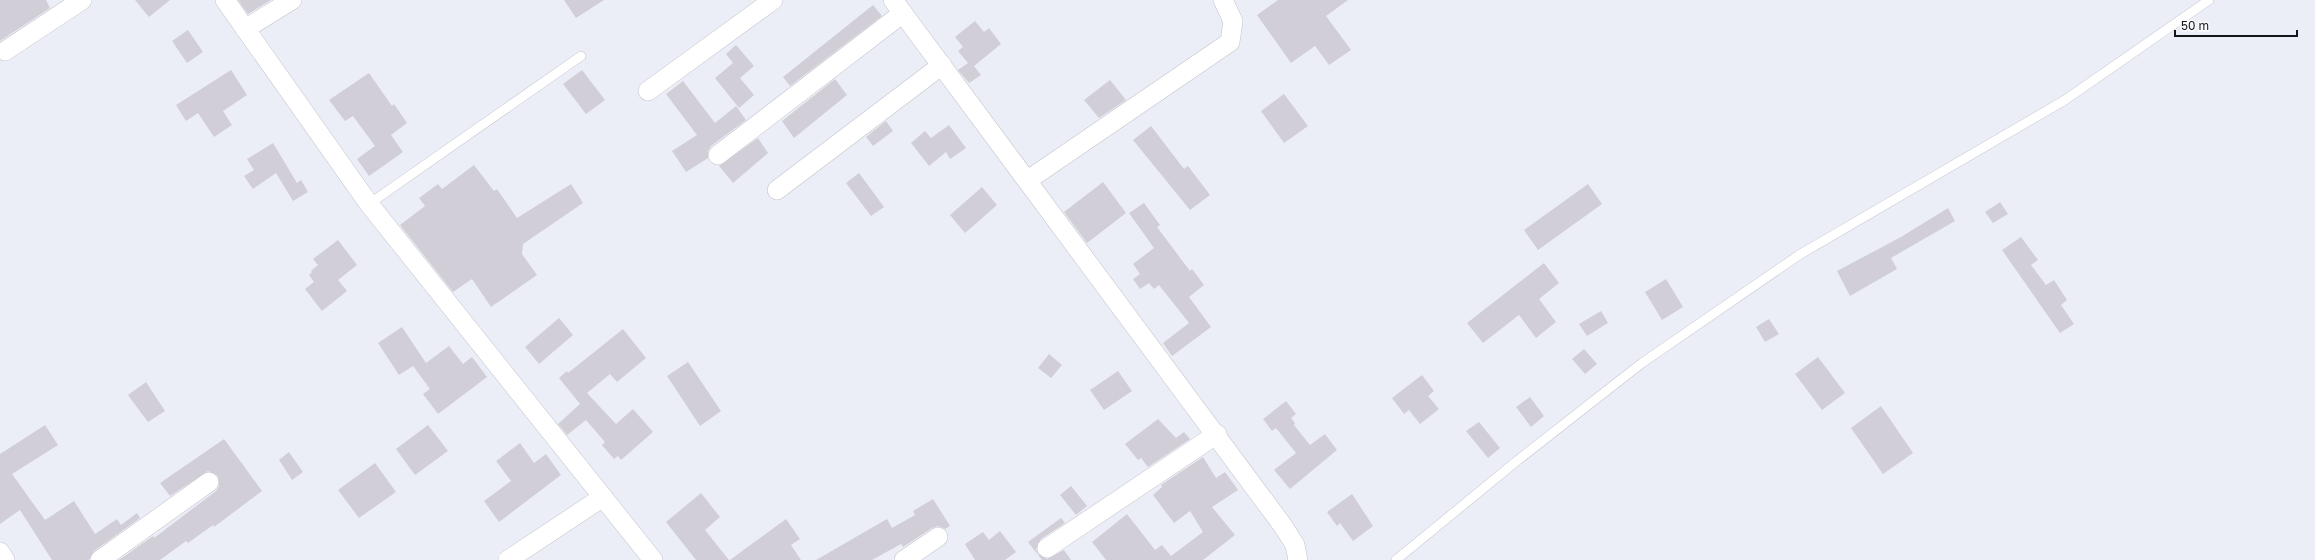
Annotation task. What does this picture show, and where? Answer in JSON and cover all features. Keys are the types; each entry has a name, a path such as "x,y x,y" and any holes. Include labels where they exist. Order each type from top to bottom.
{"street":[{"path":"5,50 82,0"},
{"path":"225,0 369,204 653,560"},
{"path":"245,29 292,0"},
{"path":"648,91 773,0"},
{"path":"1028,180 1230,42 1232,21 1223,0"},
{"path":"718,155 898,7 1290,534 1298,560"},
{"path":"776,190 942,65"},
{"path":"1047,548 1217,434"},
{"path":"100,560 209,482"},
{"path":"508,560 602,497"},
{"path":"904,560 938,536"},
{"path":"0,552 5,560"}],"lane":[{"path":"1396,560 1518,460 1649,358 1799,255 2065,100 2209,0"},
{"path":"369,204 581,56"}],"building":[{"path":"0,0 46,0 50,8 0,41"},
{"path":"135,0 170,0 149,17"},
{"path":"238,0 271,0 248,14"},
{"path":"564,0 604,0 576,18"},
{"path":"1278,0 1348,0 1326,16 1351,50 1329,65 1315,46 1291,63 1257,15"},
{"path":"873,5 882,16 790,86 783,77"},
{"path":"975,21 984,32 989,28 1001,44 974,66 981,75 969,83 958,70 968,63 958,51 963,47 955,37"},
{"path":"188,30 203,52 187,63 172,41"},
{"path":"736,45 754,66 740,78 754,95 739,108 715,78 733,63 726,54"},
{"path":"231,70 247,95 223,111 232,125 214,137 198,113 186,121 176,105"},
{"path":"582,70 605,100 586,114 563,84"},
{"path":"369,73 392,106 394,104 407,123 391,135 403,152 369,176 357,159 375,146 353,116 345,121 329,100"},
{"path":"835,79 847,95 794,138 782,121"},
{"path":"1110,80 1126,100 1099,118 1084,100"},
{"path":"683,81 715,123 736,106 746,120 711,146 708,151 708,158 686,172 672,151 697,135 666,94"},
{"path":"1284,94 1308,126 1284,143 1261,111"},
{"path":"886,121 893,131 873,146 866,137"},
{"path":"949,125 966,148 950,159 946,152 929,166 911,143 925,131 931,138"},
{"path":"1151,126 1184,169 1188,166 1210,195 1190,210 1133,140"},
{"path":"758,138 768,153 733,183 719,166"},
{"path":"273,143 297,183 301,180 308,192 293,201 276,173 253,189 244,176 254,170 247,159"},
{"path":"474,165 494,191 497,189 517,218 571,184 583,203 523,244 522,254 537,275 491,307 472,279 453,292 400,225 425,206 419,198 438,184 442,189"},
{"path":"859,173 884,207 871,216 846,183"},
{"path":"1103,182 1126,213 1087,243 1064,212"},
{"path":"1588,184 1602,204 1538,250 1524,230"},
{"path":"982,187 997,205 965,233 950,215"},
{"path":"2000,202 2008,214 1993,223 1985,212"},
{"path":"1144,203 1160,225 1157,227 1190,271 1192,269 1204,285 1189,297 1211,327 1172,356 1163,343 1189,323 1159,285 1154,289 1149,283 1140,289 1133,279 1140,274 1133,264 1154,248 1129,213"},
{"path":"1948,208 1955,221 1891,258 1897,269 1850,296 1837,271 1901,237"},
{"path":"2021,237 2038,260 2031,265 2046,285 2054,280 2067,300 2061,305 2074,324 2060,333 2002,250"},
{"path":"338,240 357,265 338,280 347,291 322,311 305,289 314,282 309,275 318,265 313,259"},
{"path":"1544,263 1559,283 1539,299 1556,322 1536,338 1519,315 1483,343 1467,323"},
{"path":"1666,279 1683,307 1662,320 1645,292"},
{"path":"1601,311 1608,323 1587,336 1579,324"},
{"path":"559,318 573,335 539,364 525,347"},
{"path":"1769,319 1779,334 1765,342 1756,327"},
{"path":"402,327 426,363 449,346 463,364 472,357 487,377 438,414 423,394 430,389 413,366 399,375 378,343"},
{"path":"623,329 646,358 617,382 610,374 587,393 616,424 633,409 653,432 621,460 618,456 614,459 602,445 605,442 586,420 567,435 558,424 580,404 559,378 567,371 568,373"},
{"path":"1584,349 1597,364 1585,374 1572,359"},
{"path":"1049,354 1062,365 1051,378 1038,368"},
{"path":"1818,357 1845,393 1822,410 1795,374"},
{"path":"688,362 721,411 700,426 667,376"},
{"path":"1118,371 1132,391 1104,410 1090,390"},
{"path":"1422,375 1434,391 1428,396 1439,409 1420,424 1409,410 1404,414 1392,398"},
{"path":"146,382 165,411 148,422 128,395"},
{"path":"1530,397 1544,416 1531,427 1516,407"},
{"path":"1286,401 1296,414 1291,418 1295,423 1294,425 1310,445 1325,434 1337,450 1290,489 1274,470 1296,453 1276,428 1272,431 1263,419"},
{"path":"1881,406 1913,453 1883,474 1851,428"},
{"path":"1158,419 1176,438 1184,432 1190,439 1148,467 1141,458 1138,460 1125,444"},
{"path":"1479,422 1500,448 1488,458 1466,431"},
{"path":"45,425 58,445 12,474 45,520 74,501 95,534 117,519 121,525 137,513 140,518 94,551 89,560 52,560 20,510 0,524 0,454"},
{"path":"428,425 448,451 415,475 396,449"},
{"path":"224,439 262,491 214,527 213,525 188,543 186,541 160,560 119,560 153,536 154,538 216,491 219,486 218,476 208,471 170,496 160,483"},
{"path":"520,443 534,463 546,454 561,475 499,522 484,501 511,481 496,461"},
{"path":"289,452 303,472 292,480 279,460"},
{"path":"1203,457 1216,478 1225,472 1238,490 1212,507 1235,535 1203,560 1106,560 1092,542 1127,514 1155,550 1162,545 1171,556 1203,532 1190,511 1174,523 1153,495 1162,487 1161,485"},
{"path":"375,463 396,492 359,518 338,490"},
{"path":"1071,486 1087,506 1076,515 1060,495"},
{"path":"701,493 720,517 705,530 729,560 696,560 666,522"},
{"path":"1352,494 1373,526 1353,541 1340,523 1337,526 1327,512"},
{"path":"933,499 950,526 945,529 938,526 932,528 903,547 901,544 872,560 816,560 887,519 892,528 915,515 913,511"},
{"path":"1061,518 1065,523 1041,539 1036,549 1038,554 1047,559 1064,550 1071,560 1042,560 1028,542"},
{"path":"786,519 800,539 791,545 801,560 730,560"},
{"path":"1000,531 1016,552 1005,560 975,560 965,544 983,532 989,540"}]}
